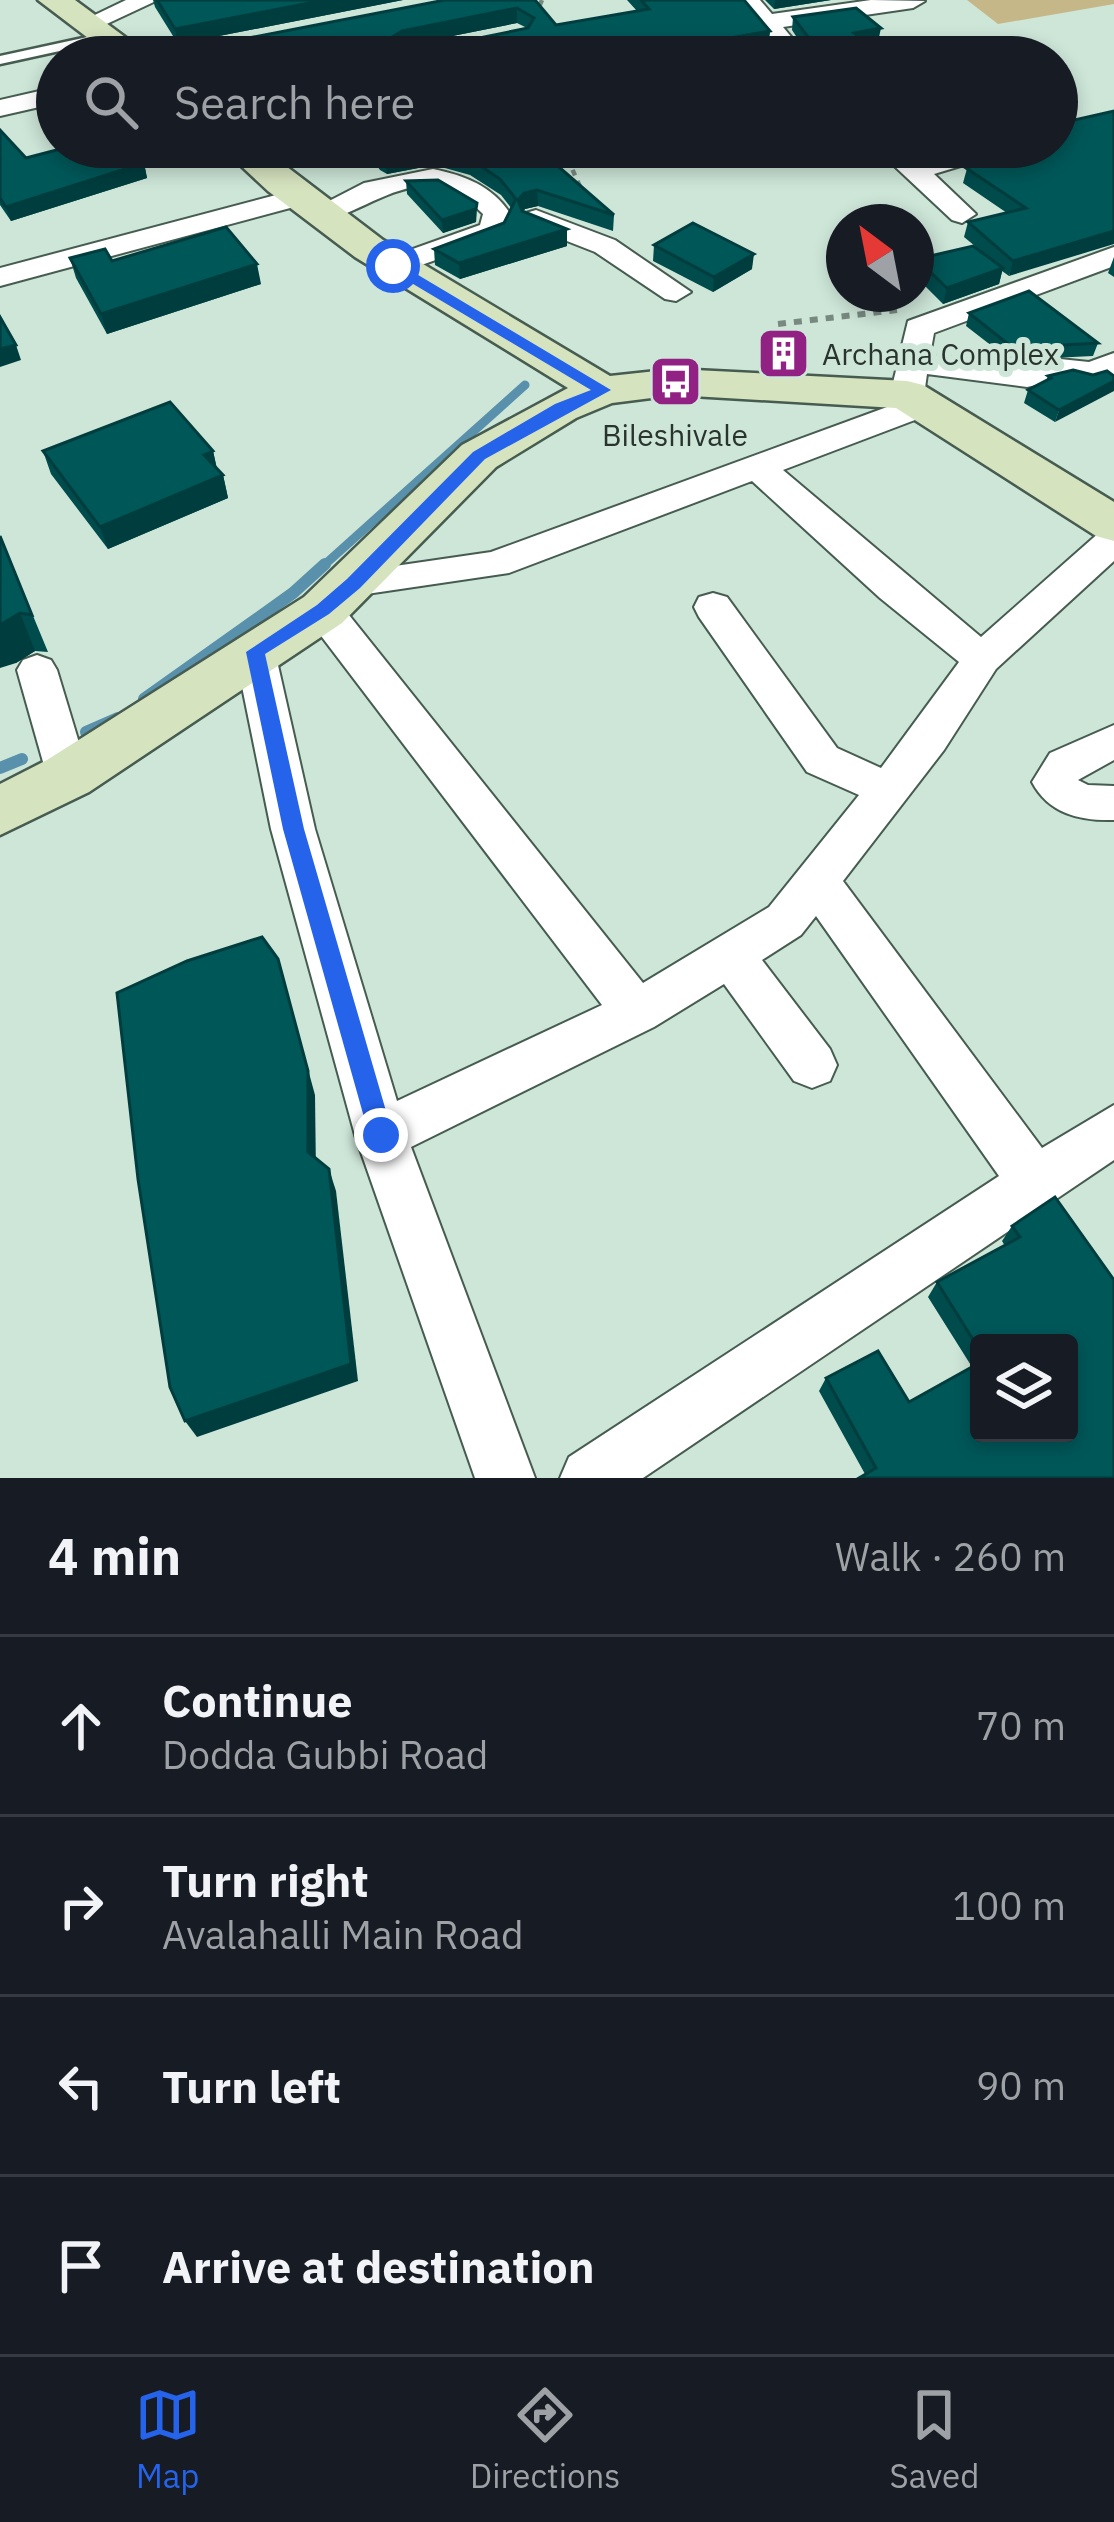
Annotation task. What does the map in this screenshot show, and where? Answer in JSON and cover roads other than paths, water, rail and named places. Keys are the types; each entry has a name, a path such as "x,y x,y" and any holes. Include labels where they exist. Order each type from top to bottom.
{"main road":[{"path":"54,0 106,36"},
{"path":"265,168 306,206 393,266 603,390"},
{"path":"0,811 68,776 338,597 479,456 560,408 603,390 675,382 915,388 1114,524"}],"street":[{"path":"97,30 146,0"},
{"path":"747,0 778,36"},
{"path":"766,22 913,1"},
{"path":"0,108 36,100"},
{"path":"910,168 962,214"},
{"path":"913,171 923,168"},
{"path":"0,242 10,274 396,181 440,175 495,209 491,231 393,266"},
{"path":"496,223 536,219 575,202"},
{"path":"536,219 605,246 676,292"},
{"path":"934,304 1114,256"},
{"path":"911,312 915,388"},
{"path":"637,1012 338,597 496,564 760,469 915,388 944,363 1020,378 1071,364 1090,373 1114,363"},
{"path":"760,469 894,589 982,659"},
{"path":"381,1135 637,1012 785,921 891,788 982,659 1114,540"},
{"path":"713,607 822,760 847,775 891,788"},
{"path":"255,652 293,829 381,1135 505,1478"},
{"path":"37,670 68,776"},
{"path":"1114,741 1065,765 1054,782 1085,805 1114,803"},
{"path":"818,883 1035,1182"},
{"path":"730,956 812,1065"},
{"path":"590,1478 1114,1130"}],"lane":[{"path":"78,36 97,30"},
{"path":"0,60 36,49"}],"waterway":[{"path":"322,567 525,385"},
{"path":"144,699 293,593 325,564"},
{"path":"86,732 118,718"},
{"path":"0,768 22,759"}],"place":[{"name":"Archana Complex","path":"783,353"},
{"name":"Bileshivale","path":"675,382"}]}
